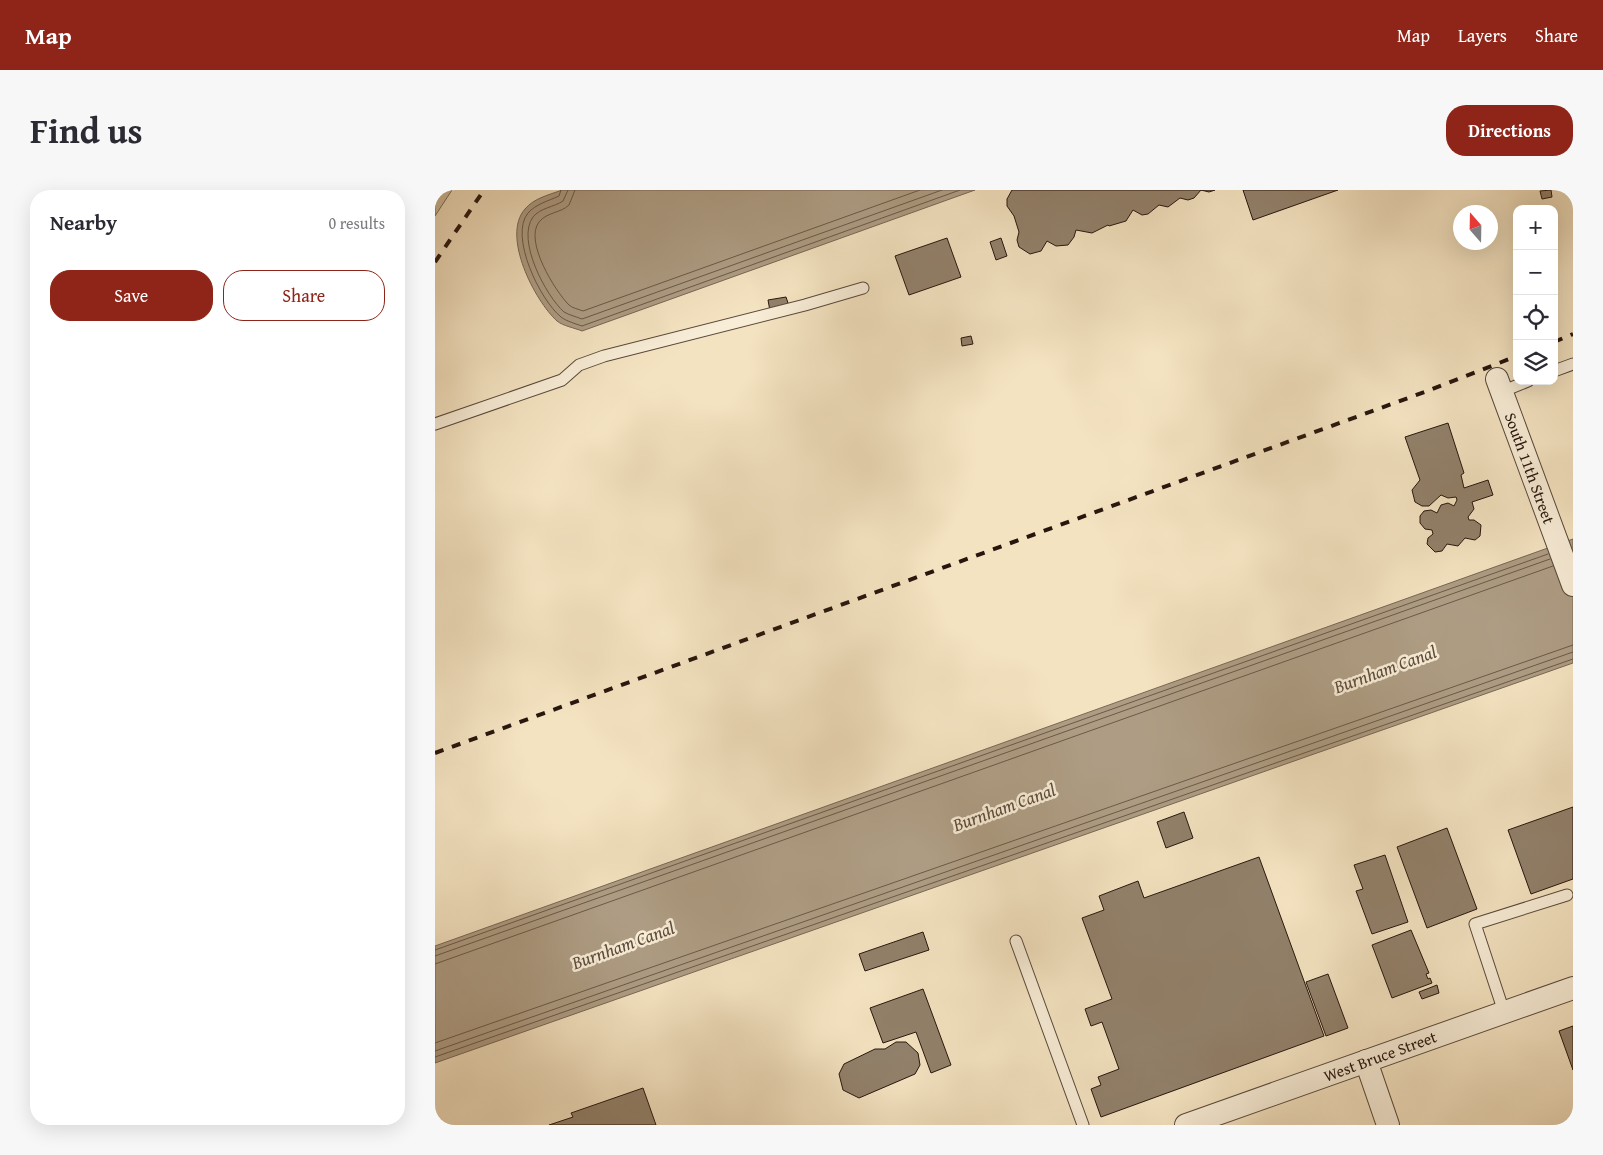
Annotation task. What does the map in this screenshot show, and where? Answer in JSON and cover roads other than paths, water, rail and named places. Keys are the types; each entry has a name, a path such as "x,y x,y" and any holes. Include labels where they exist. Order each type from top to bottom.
{"street":[{"name":"South 11th Street","path":"1499,386 1573,585"},
{"name":"West Bruce Street","path":"1186,1125 1573,988"},
{"path":"1366,1061 1388,1125"}],"lane":[{"path":"435,424 562,380 579,365 604,356 805,305 863,288"},
{"path":"1558,370 1573,364"},
{"path":"1499,386 1513,384"},
{"path":"1504,1012 1475,924 1567,895"},
{"path":"1016,941 1083,1125"}],"water":[{"path":"562,190 975,190 582,331 560,323 548,312 531,284 519,251 517,235 519,221 525,209 537,199"},
{"name":"Burnham Canal","path":"1573,539 1573,663 435,1063 435,946"}],"railway":[{"path":"435,262 484,190"},
{"path":"1558,340 1573,334"},
{"path":"435,753 1430,390 1513,358"}]}
